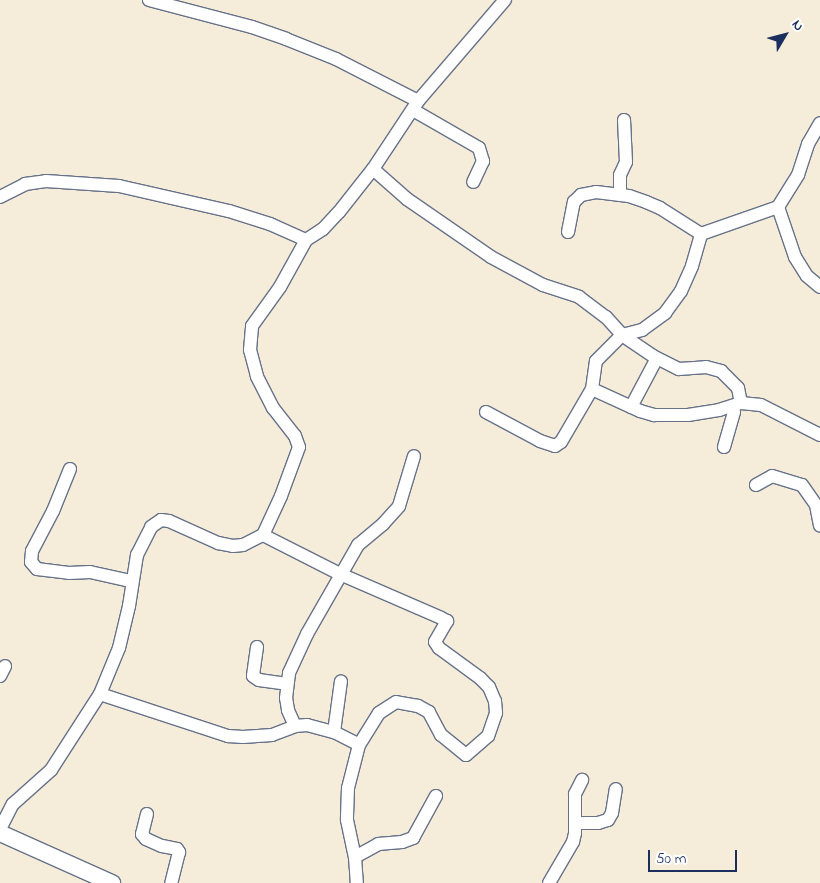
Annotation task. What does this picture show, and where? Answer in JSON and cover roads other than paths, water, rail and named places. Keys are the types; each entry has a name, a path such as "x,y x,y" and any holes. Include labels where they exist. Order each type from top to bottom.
{"street":[{"path":"149,0 252,27 336,59 416,106 479,148 483,161 473,182"},
{"path":"0,829 13,804 51,770 100,694 118,648 129,606 131,581 137,555 147,534 156,522 169,521 226,545 243,545 263,535 281,496 297,454 298,443 273,408 262,386 250,350 252,326 280,288 306,240 331,222 373,169 416,106 505,0"},
{"path":"620,195 620,174 626,162 624,120"},
{"path":"701,234 778,207 798,175 808,144 820,123"},
{"path":"373,169 407,199 491,257 543,285 579,296 606,317 622,335 657,358 679,369 706,367 721,371 738,388 737,405 724,447"},
{"path":"0,197 25,184 46,181 119,186 229,211 270,224 306,240"},
{"path":"568,232 574,202 581,195 596,192 629,196 660,208 701,234"},
{"path":"778,207 795,257 807,276 820,287"},
{"path":"486,412 540,441 555,446 566,436 592,389 596,361 622,335 642,330 665,313 681,291 692,266 701,234"},
{"path":"631,407 657,358"},
{"path":"592,389 631,407 663,416 688,415 737,405 761,405 820,435"},
{"path":"295,726 288,710 287,684 307,634 358,545 383,524 399,506 414,456"},
{"path":"70,469 53,511 32,551 31,562 37,569 69,573 90,572 131,581"},
{"path":"756,485 772,476 802,485 816,505 820,526"},
{"path":"263,535 340,574 447,621 435,642 439,648 480,678 489,688 495,701 496,713 488,736 466,754 441,735 429,712 418,706 396,702 379,713 359,745 348,788 347,820 355,857 357,883"},
{"path":"257,647 253,676 259,680 287,684"},
{"path":"334,732 341,681"},
{"path":"100,694 228,736 272,735 295,726 318,726 359,745"},
{"path":"549,883 573,842 576,822 575,794 582,780"},
{"path":"576,822 598,823 608,820 612,813 616,789"},
{"path":"355,857 378,844 402,842 413,838 417,834 436,796"},
{"path":"147,814 142,834 146,839 162,846 177,849 179,852 171,883"},
{"path":"0,834 112,883"}]}
